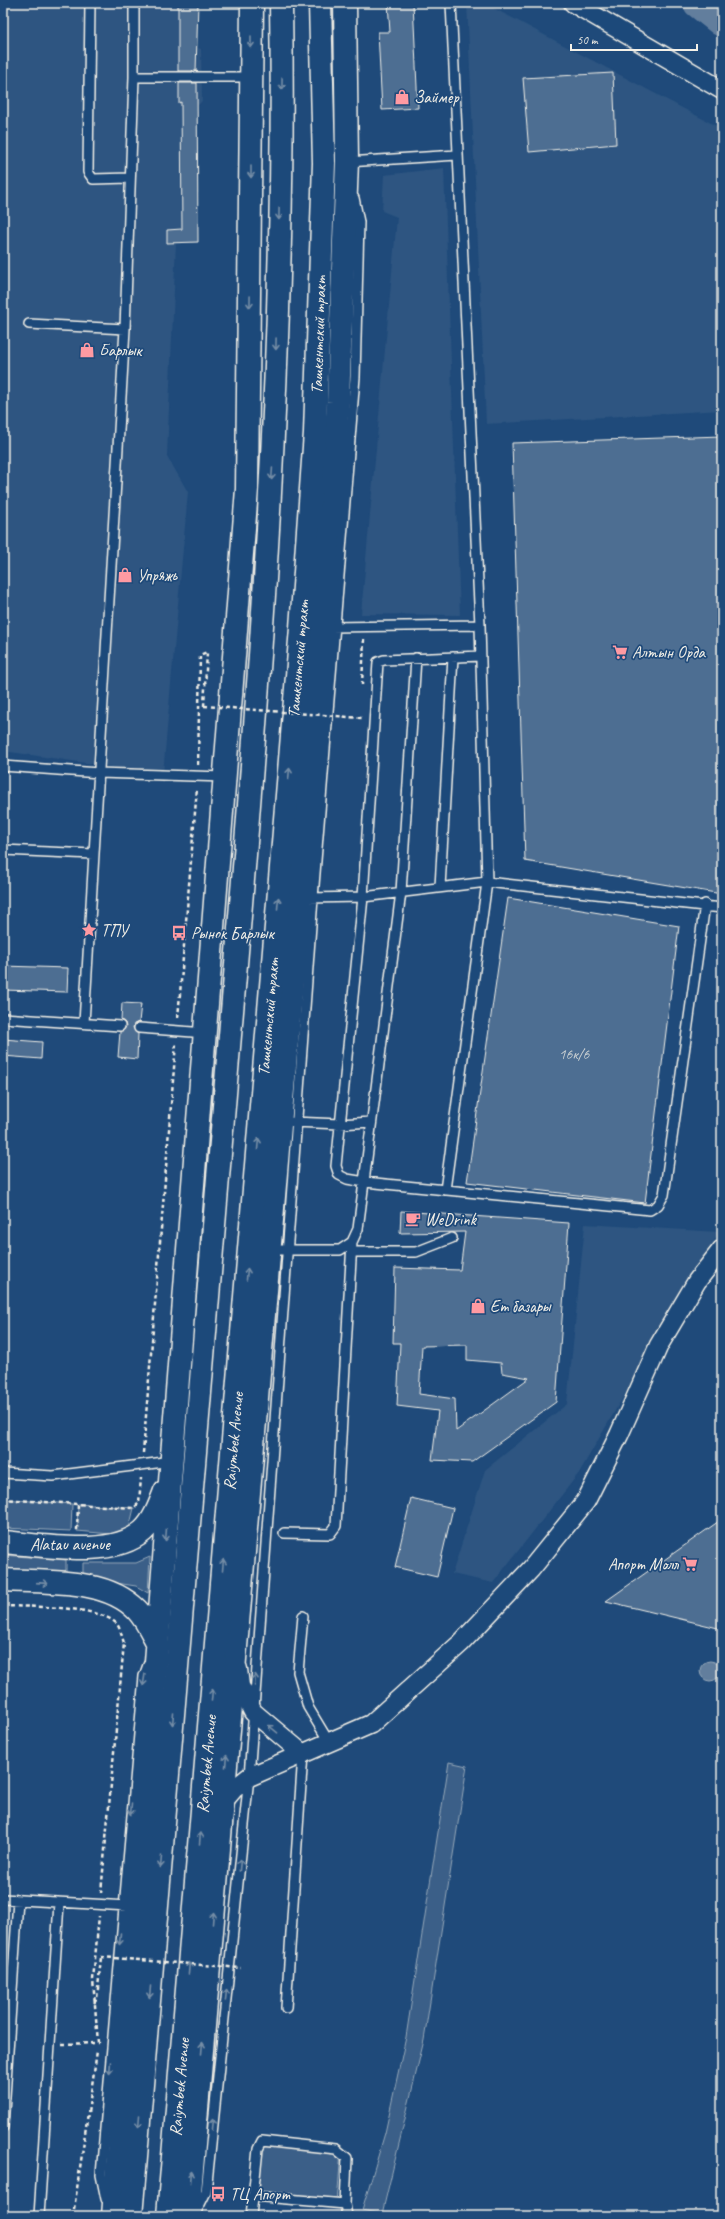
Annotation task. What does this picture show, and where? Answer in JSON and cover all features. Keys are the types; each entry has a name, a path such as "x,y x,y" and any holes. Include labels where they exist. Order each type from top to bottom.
{"main road":[{"path":"112,2216 130,1906 158,1644 172,1468 197,1033 217,777 247,489 252,3"},
{"path":"131,2216 242,902 274,440 282,88 281,3"},
{"name":"Ташкентский тракт","path":"244,1313 301,628 315,433 324,163 320,3"},
{"path":"188,2216 236,1650 278,1250 329,627 347,161 345,3"},
{"name":"Raiymbek Avenue","path":"168,2216 244,1313"},
{"name":"Alatau avenue","path":"3,1542 76,1547 106,1546 126,1542 143,1530 157,1510 172,1468"},
{"path":"3,1580 74,1585 102,1589 122,1597 138,1610 158,1644"}],"street":[{"path":"573,3 722,90"},
{"path":"223,1802 234,1789 249,1778 371,1724 461,1643 531,1569 586,1501 619,1435 659,1345 696,1281 722,1249"},
{"path":"236,1650 240,1686 253,1712 303,1754"}],"lane":[{"path":"90,3 88,172 93,179 130,178"},
{"path":"84,1023 125,329 134,77 134,3"},
{"path":"445,1190 487,882 480,626 451,3"},
{"path":"134,77 251,77"},
{"path":"347,161 457,155"},
{"path":"29,324 125,329"},
{"path":"237,486 241,433 248,401"},
{"path":"228,608 230,577"},
{"path":"329,627 480,626"},
{"path":"481,656 416,658 384,660 378,662 363,897 336,1166 339,1174 347,1179 365,1182 650,1210 658,1205 664,1195 705,904"},
{"path":"440,887 453,657"},
{"path":"284,1533 330,1534 336,1526 352,1242 358,1229 365,1182 401,892 416,658"},
{"path":"3,766 99,773 217,777"},
{"path":"3,850 93,854"},
{"path":"306,898 363,897 487,882 705,904 722,908"},
{"path":"3,1018 120,1026"},
{"path":"139,1028 197,1033"},
{"path":"289,1121 340,1124 372,1122"},
{"path":"352,1252 416,1252 452,1238"},
{"path":"194,2216 206,2192 249,1778 278,1250 340,1250 352,1242"},
{"path":"3,1473 53,1476 142,1466 172,1468 164,1432"},
{"path":"303,1616 298,1672 308,1707 329,1742"},
{"path":"286,2008 303,1754"},
{"path":"3,1899 130,1906"},
{"path":"3,2127 18,1900"},
{"path":"39,2216 59,1903"},
{"path":"251,2216 258,2149 262,2141 336,2149 347,2158 345,2204 347,2216"},
{"path":"252,2196 345,2204"}],"path":[{"path":"362,668 364,627"},
{"path":"3,1499 134,1508 138,1503 198,776 200,655 207,652 204,706 362,718"},
{"path":"77,1531 78,1504"},
{"path":"3,1606 73,1610 105,1615 117,1624 124,1642 93,1980 98,2043 73,2216"},
{"path":"94,2003 97,1999 101,1957 241,1968"},
{"path":"50,2044 98,2043"}],"shaded area":[{"name":"Барлык","path":"3,3 198,3 198,47 194,47 201,49 202,101 193,110 198,111 199,193 193,193 197,201 198,242 176,243 167,456 188,492 163,774 3,751"},
{"path":"467,3 484,3 722,129 722,410 486,424"},
{"path":"444,168 460,615 361,614 397,217 382,211 384,175"},
{"path":"585,1224 719,1232 579,1473 493,1583 452,1574 485,1470 567,1404"},
{"path":"3,1499 72,1504 71,1531 3,1528"},
{"path":"78,1504 134,1508 129,1529 111,1534 77,1531"},
{"path":"3,1555 66,1560 66,1576 3,1571"},
{"path":"150,1557 148,1593 136,1586 83,1578 83,1563 136,1563"},
{"path":"710,1661 717,1664 720,1671 717,1678 710,1681 703,1678 700,1671 703,1664"},
{"path":"449,1762 467,1766 424,2040 382,2214 362,2210 385,2133 406,2037"},
{"path":"257,2144 341,2151 337,2203 252,2195"}],"building":[{"path":"178,3 198,3 196,71 178,71"},
{"path":"388,3 413,3 418,108 382,110 378,32 390,32"},
{"path":"613,73 616,144 529,152 523,78"},
{"path":"179,83 197,83 198,242 167,243 167,230 182,229 181,102 179,103"},
{"name":"Алтын Орда","path":"722,436 722,894 525,861 512,443"},
{"path":"508,898 679,926 645,1203 467,1182"},
{"path":"3,966 68,968 67,992 3,990"},
{"path":"122,1003 141,1004 139,1022 134,1024 133,1028 138,1034 137,1059 118,1057 120,1032 126,1027 125,1023 121,1020"},
{"path":"3,1039 42,1042 41,1059 3,1056"},
{"name":"Ет базары","path":"401,1211 569,1223 556,1402 472,1462 432,1460 438,1411 397,1406 400,1343 393,1343 395,1268 460,1270 465,1232 400,1233","holes":["467,1345 467,1360 501,1363 502,1373 529,1378 456,1431 455,1399 419,1394 422,1346"]},
{"path":"411,1498 453,1508 437,1577 395,1567"},
{"name":"Апорт Молл","path":"722,1519 722,1629 606,1601"}],"waterway":[{"path":"698,3 722,22"}],"place":[{"name":"Займер","path":"402,97"},
{"name":"Барлык","path":"87,350"},
{"name":"Упряжь","path":"125,575"},
{"name":"Алтын Орда","path":"620,652"},
{"name":"ТПУ","path":"89,930"},
{"name":"Рынок Барлык","path":"179,933"},
{"name":"WeDrink","path":"413,1219"},
{"name":"Ет базары","path":"478,1306"},
{"name":"Апорт Молл","path":"690,1564"},
{"name":"ТЦ Апорт","path":"218,2194"}]}
